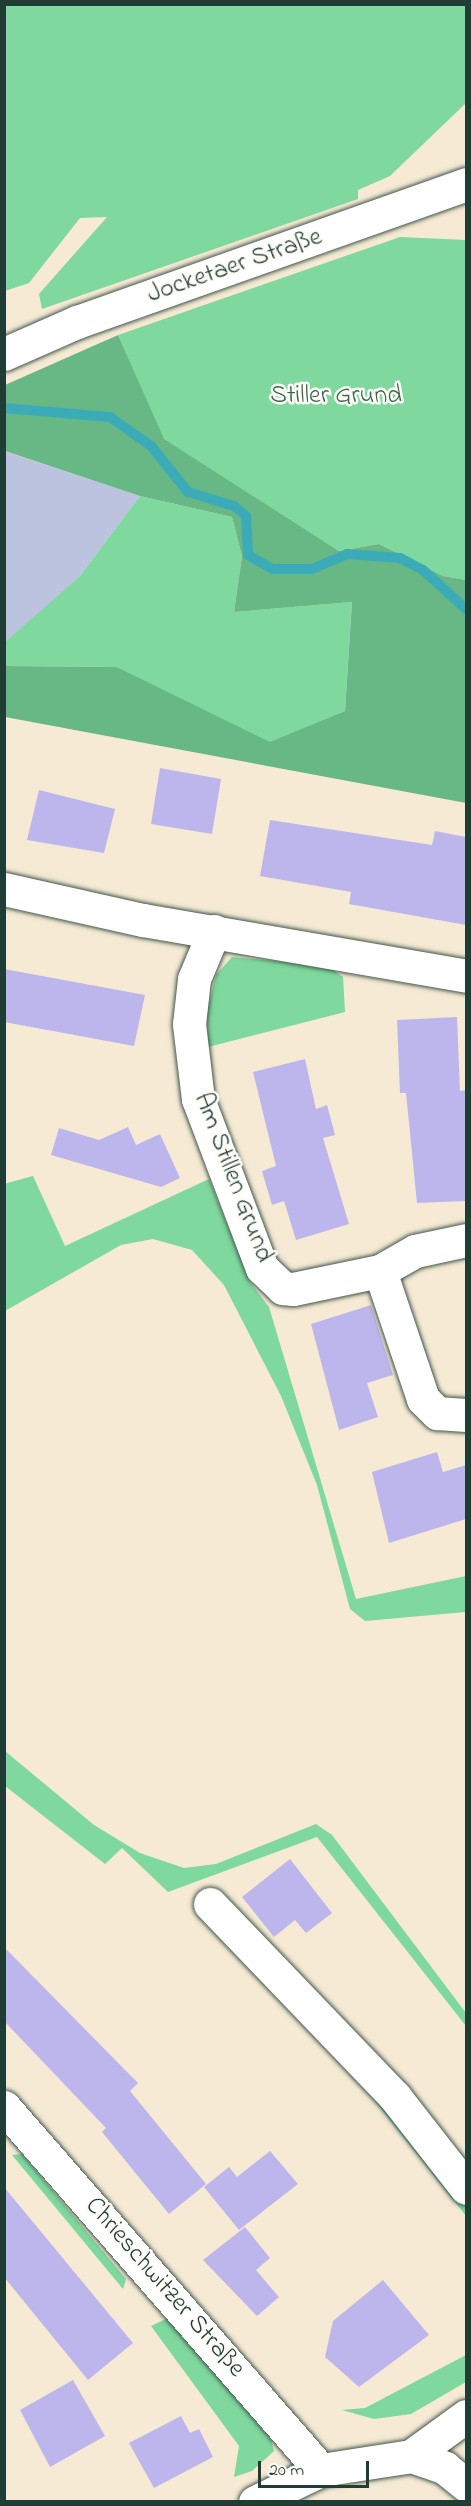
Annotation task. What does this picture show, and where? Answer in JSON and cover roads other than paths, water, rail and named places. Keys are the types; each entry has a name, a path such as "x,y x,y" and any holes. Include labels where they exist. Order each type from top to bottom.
{"street":[{"name":"Jocketaer Straße","path":"4,354 77,322 466,184"},
{"path":"4,889 214,931 466,976"},
{"name":"Am Stillen Grund","path":"214,931 194,979 189,1024 198,1099 262,1268 283,1288 293,1289 380,1271 416,1251 466,1240"},
{"path":"380,1271 423,1399 437,1413 466,1414"},
{"path":"210,1904 395,2097 466,2188"},
{"name":"Chrieschwitzer Straße","path":"4,2107 321,2470"},
{"path":"255,2502 321,2470 411,2456 466,2416"},
{"path":"411,2456 445,2468 466,2486"}],"waterway":[{"path":"4,408 110,417 151,446 188,492 234,506 246,516 248,555 272,569 312,569 347,554 400,558 423,570 466,609"}],"park label":[{"name":"Stiller Grund","path":"336,397"}]}
